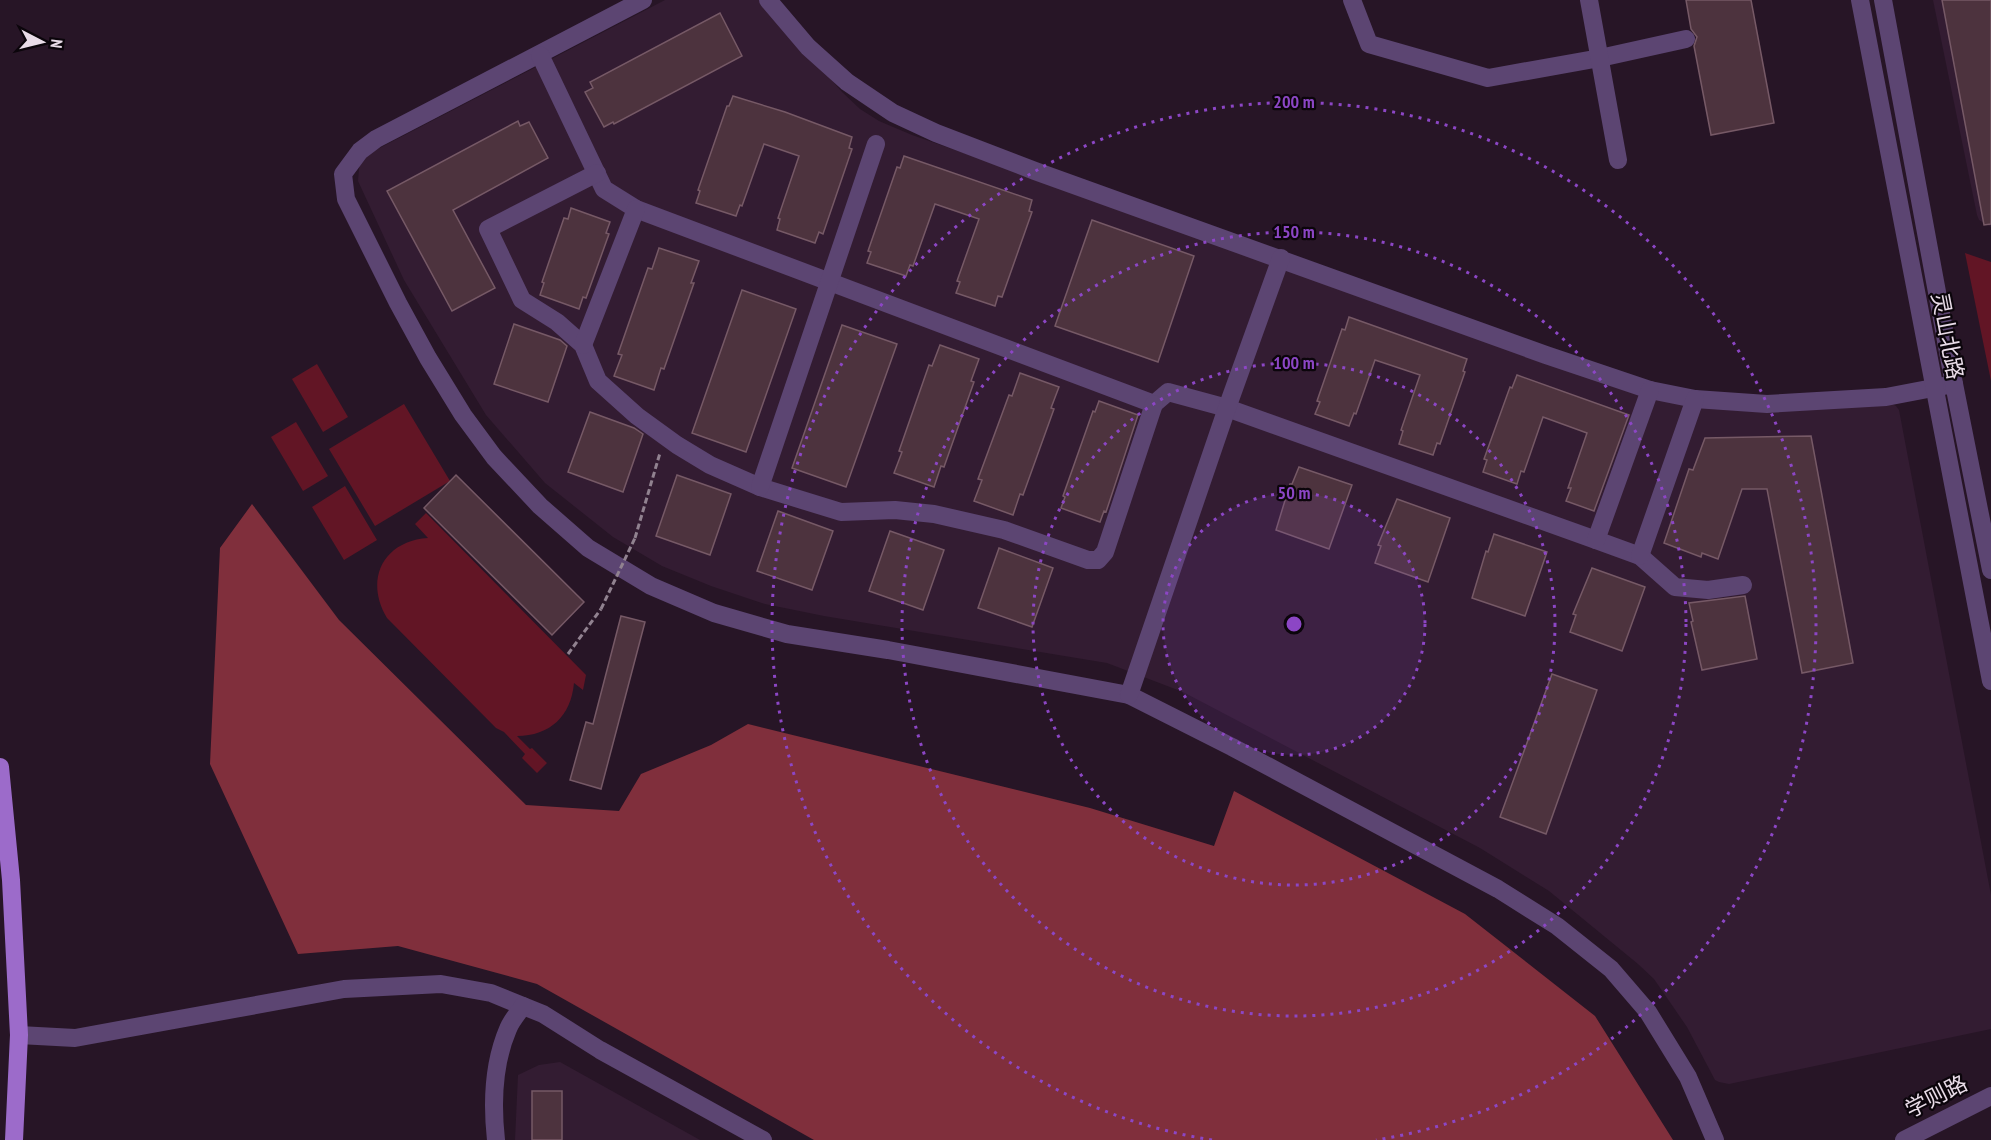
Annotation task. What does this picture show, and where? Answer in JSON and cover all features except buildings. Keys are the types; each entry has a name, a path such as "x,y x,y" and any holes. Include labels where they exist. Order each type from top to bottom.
{"main road":[{"path":"0,766 11,880 20,1035 14,1140"}],"street":[{"path":"643,0 376,139 360,150 343,174 346,200 398,303 463,415 502,466 540,506 588,548 651,586 714,613 787,634 888,650 1129,695 1232,747 1488,884 1557,926 1611,969 1648,1012 1688,1077 1715,1140"},
{"path":"768,0 808,47 847,82 893,113 936,133 1035,171 1546,355 1650,390 1695,399 1767,404 1886,397 1954,384"},
{"path":"1352,0 1369,44 1488,78 1600,58 1686,39"},
{"path":"1589,0 1618,160"},
{"name":"灵山北路","path":"1860,0 1991,681"},
{"name":"灵山北路","path":"1883,0 1991,570"},
{"path":"540,55 604,189 636,209 1154,404"},
{"path":"760,487 876,144"},
{"path":"597,173 488,229 522,300 557,322 583,345 598,381 637,416 665,437 710,465 760,487 841,512 895,510 934,514 1004,530 1088,560 1098,560 1105,552 1154,404 1168,392 1227,408 1640,556 1675,587 1708,590 1743,585"},
{"path":"583,345 636,209"},
{"path":"1129,695 1281,258"},
{"path":"1596,540 1650,390"},
{"path":"1640,556 1695,399"},
{"path":"20,1035 75,1038 344,989 441,984 491,993 543,1014 600,1050 763,1140"},
{"path":"496,1140 493,1114 496,1067 508,1029 523,1006"},
{"name":"学则路","path":"1904,1140 1991,1096"}],"path":[{"path":"568,654 601,609 634,538 665,437"}],"shaded area":[{"path":"665,0 763,0 842,92 860,109 879,121 912,135 1639,387 1896,406 1899,410 1991,895 1991,1029 1729,1084 1719,1082 1715,1080 1687,1027 1654,979 1549,891 1480,848 1183,692 1107,663 765,604 711,586 662,566 613,537 545,483 486,415 404,280 358,181 359,169 360,163 370,153"},
{"path":"1933,0 1991,0 1991,227 1979,220 1977,215"},
{"path":"1965,253 1991,262 1991,381"},
{"path":"317,364 348,417 323,432 292,379"},
{"path":"404,404 450,481 375,526 329,449"},
{"path":"296,422 328,476 303,491 271,437"},
{"path":"345,486 377,540 344,560 312,507"},
{"path":"252,504 339,620 526,805 619,811 641,774 711,745 748,724 1090,808 1214,846 1234,791 1465,914 1595,1016 1673,1140 814,1140 537,984 398,946 298,954 210,764 220,548"},
{"path":"426,513 586,675 583,690 574,683 568,705 557,722 539,732 517,736 547,763 537,773 522,758 525,754 504,732 496,728 387,618 380,604 377,590 382,565 399,546 428,538 415,524"},
{"path":"560,1062 700,1140 515,1140 518,1075 539,1065"}]}
